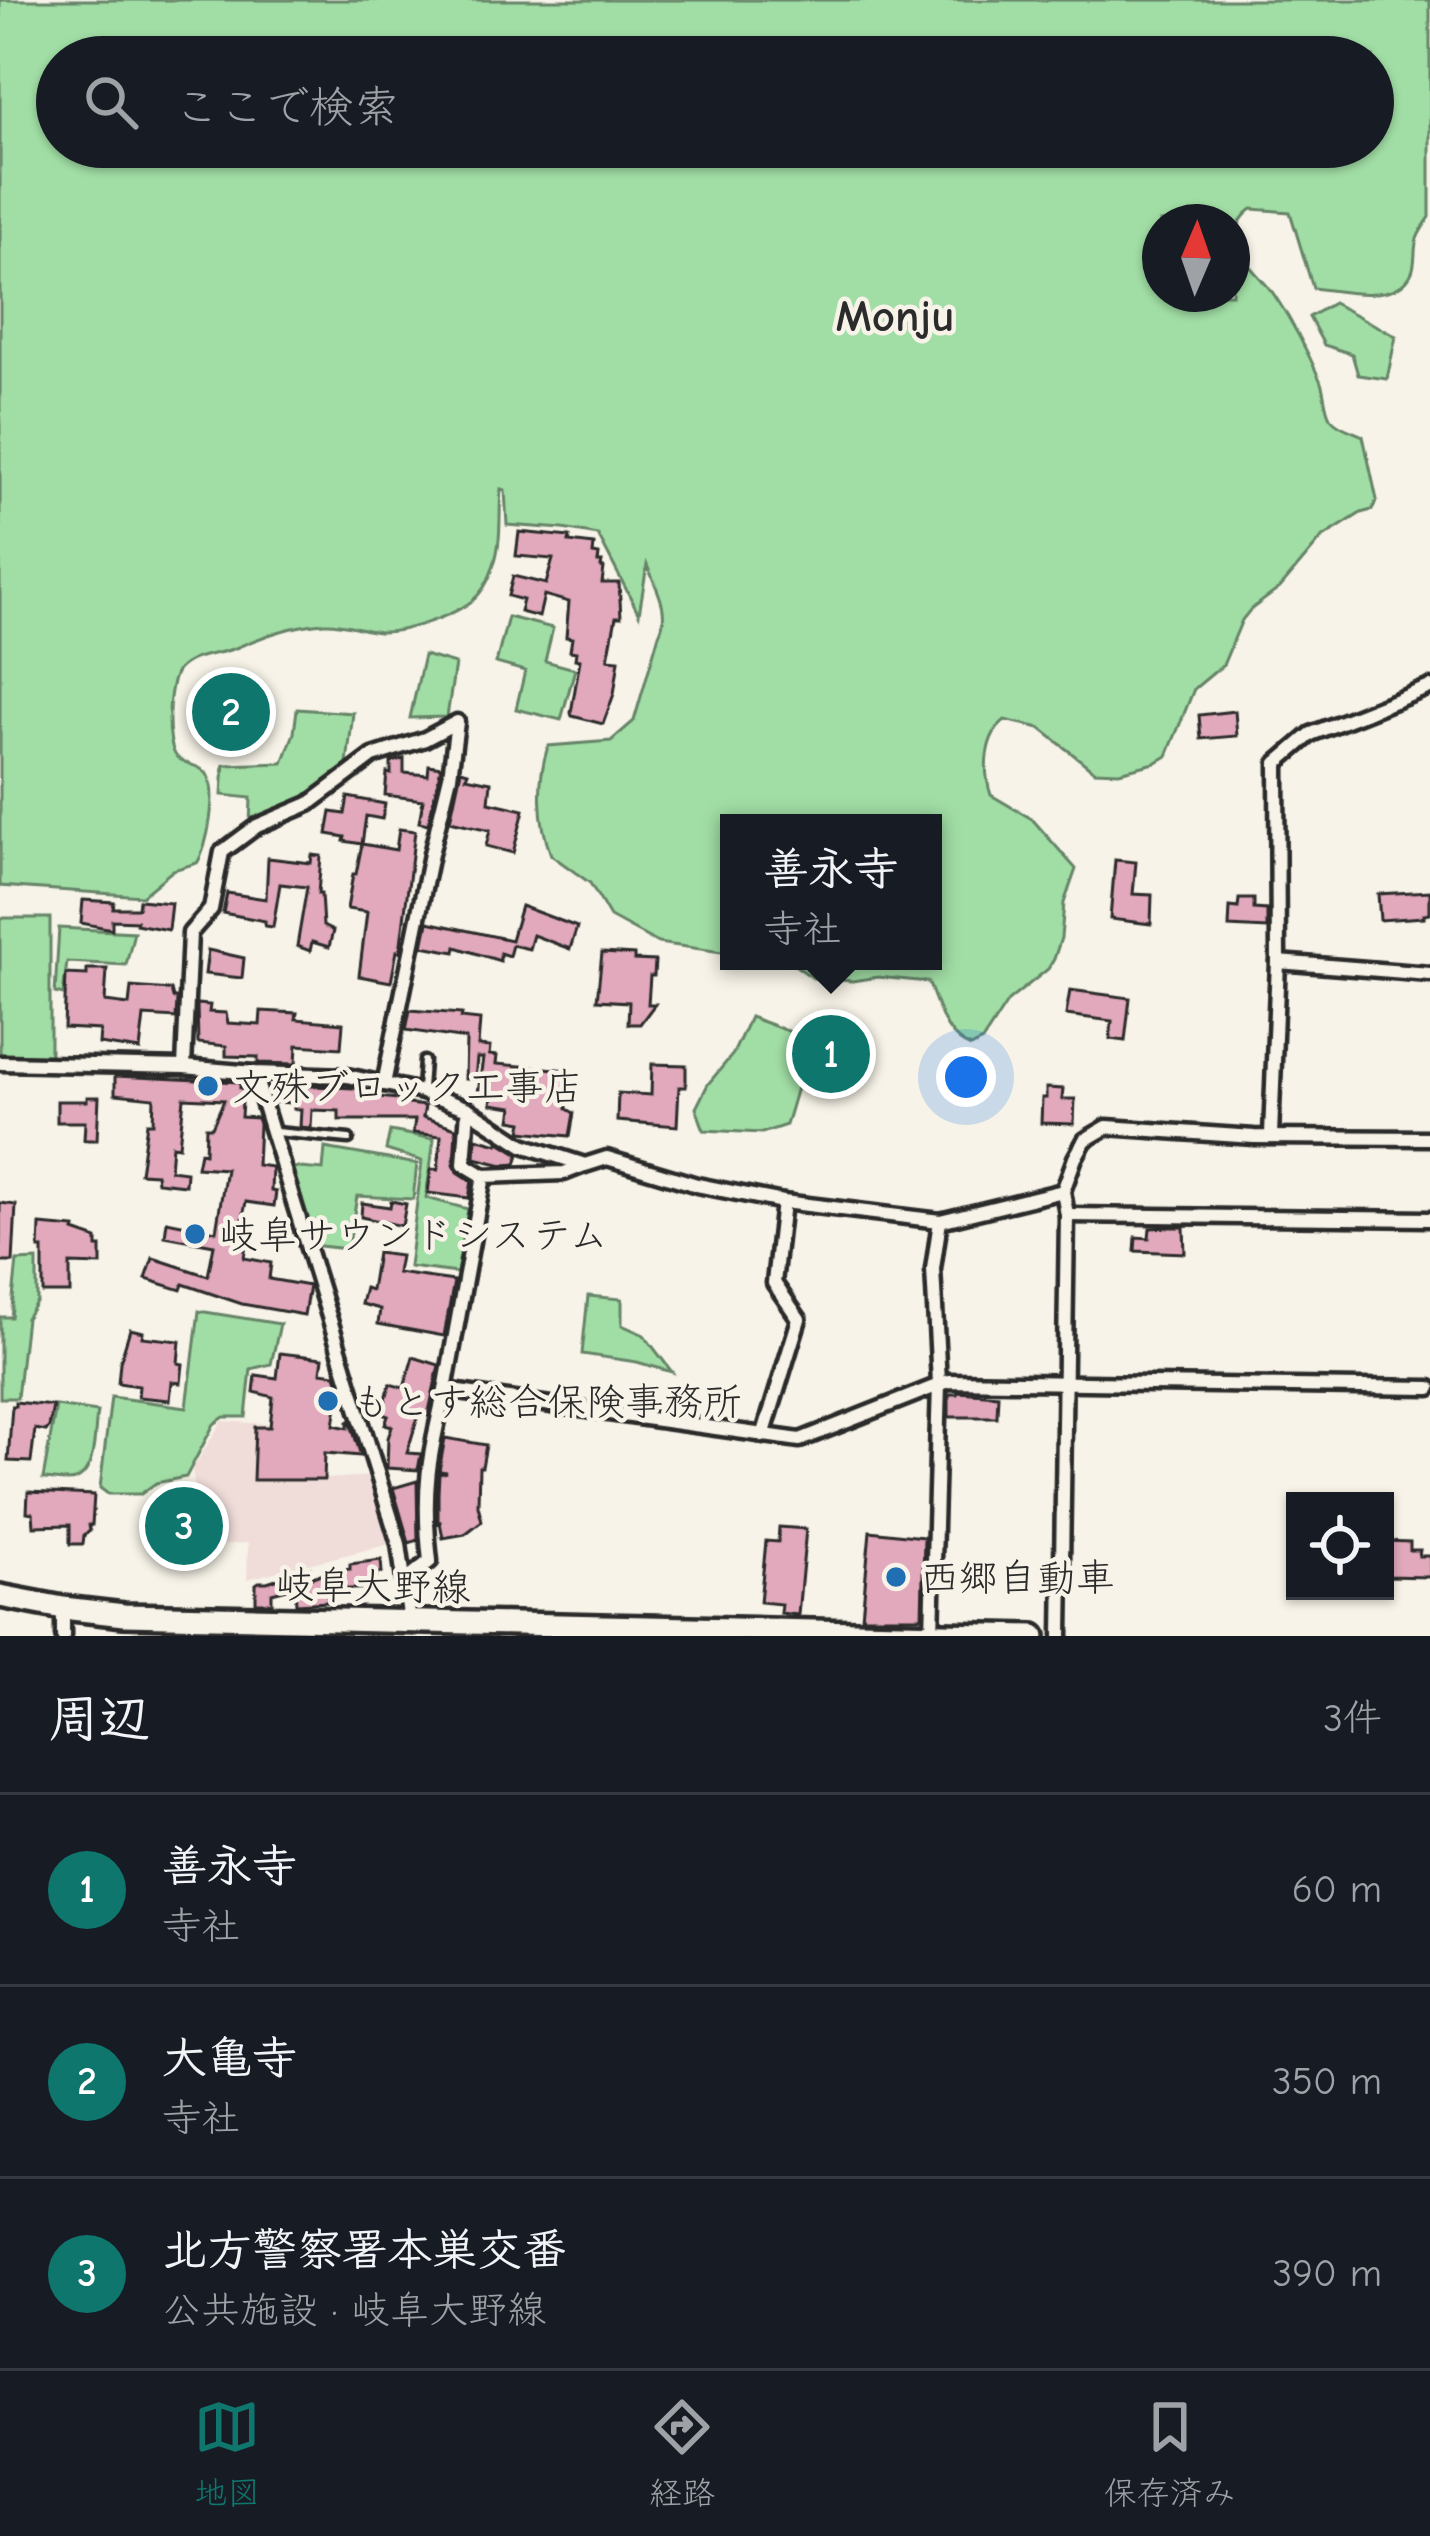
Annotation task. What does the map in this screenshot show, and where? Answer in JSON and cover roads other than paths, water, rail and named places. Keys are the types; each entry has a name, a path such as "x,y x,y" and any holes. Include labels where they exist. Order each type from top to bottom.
{"main road":[{"name":"岐阜大野線","path":"0,1596 124,1615 696,1633 1034,1636"}],"street":[{"path":"1271,1136 1278,962 1277,763 1311,734 1430,687"},
{"path":"184,1067 190,933 211,909 222,852 257,826 309,804 373,756 457,722 450,776 384,1084"},
{"path":"1278,962 1430,974"},
{"path":"0,1063 346,1076 422,1092 468,1109 523,1145 585,1165"},
{"path":"254,1073 398,1544 410,1622"},
{"path":"468,1109 464,1164 484,1176 564,1173 607,1158 697,1185 783,1202 940,1221 1063,1191"},
{"path":"1060,1636 1067,1215 1063,1191 1085,1140 1107,1127 1254,1137 1430,1138"},
{"path":"405,1581 430,1561 425,1496 428,1457 446,1390 484,1176"},
{"path":"763,1436 799,1318 774,1283 783,1202"},
{"path":"1067,1215 1430,1220"},
{"path":"935,1634 939,1383 933,1269 940,1221"},
{"path":"446,1390 800,1440 939,1383 1430,1388"},
{"path":"63,1608 63,1636"}],"lane":[{"path":"422,1092 424,1061"},
{"path":"272,1131 350,1139"}],"place":[{"name":"大亀寺","path":"231,712"},
{"name":"善永寺","path":"831,1054"},
{"name":"文殊ブロック工事店","path":"208,1086"},
{"name":"岐阜サウンドシステム","path":"195,1234"},
{"name":"もとす総合保険事務所","path":"328,1401"},
{"name":"北方警察署本巣交番","path":"184,1526"},
{"name":"西郷自動車","path":"896,1577"}],"district":[{"name":"Monju","path":"895,315"}]}
